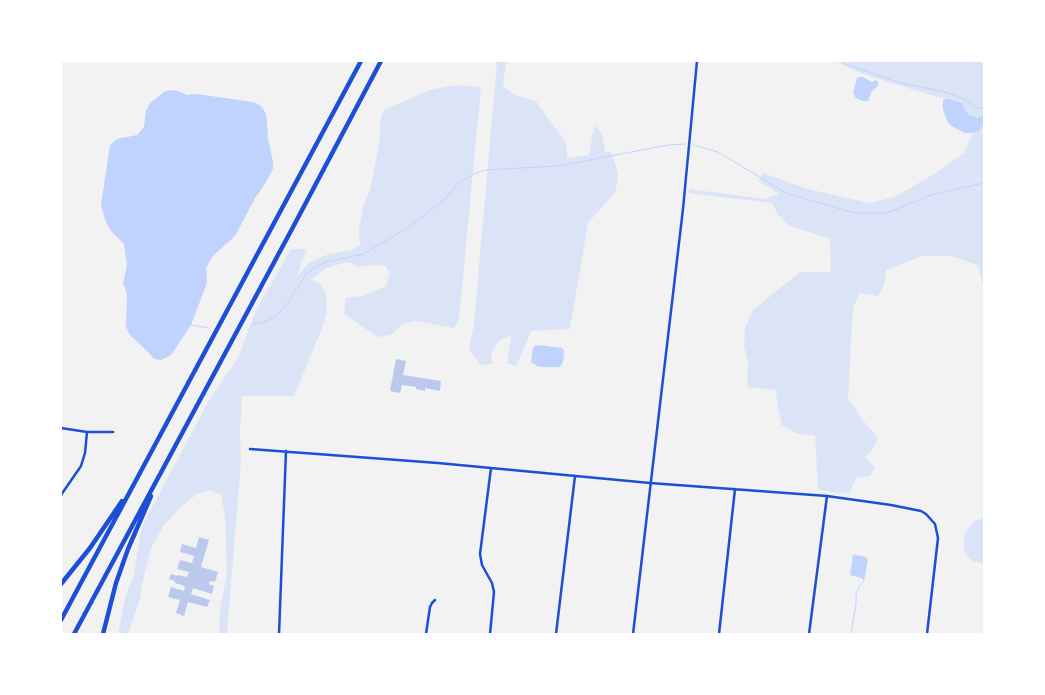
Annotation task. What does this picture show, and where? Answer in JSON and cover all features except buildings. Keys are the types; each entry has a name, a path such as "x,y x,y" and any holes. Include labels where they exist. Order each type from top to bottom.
{"highway":[{"path":"61,620 361,61"},
{"path":"74,634 381,61"},
{"path":"103,634 116,583 163,468"},
{"path":"61,584 90,548 138,477"}],"street":[{"path":"632,634 684,209 697,61"},
{"path":"61,428 87,432 113,432"},
{"path":"61,495 81,466 85,453 87,432"},
{"path":"250,449 827,496 921,511 935,524 938,538 927,634"},
{"path":"279,634 286,451"},
{"path":"490,634 494,592 492,583 482,565 480,554 491,468"},
{"path":"556,634 575,476"},
{"path":"719,634 735,489"},
{"path":"809,634 827,496"},
{"path":"426,634 430,607 435,600"}],"shaded area":[{"path":"497,61 506,61 503,86 515,95 536,101 567,146 567,158 589,155 594,125 602,133 605,152 611,152 618,173 616,191 588,223 570,329 531,331 516,366 507,363 511,335 498,342 491,355 493,364 481,365 469,349 474,324"},
{"path":"835,61 984,61 984,115 978,118 967,113 962,103 860,73"},
{"path":"457,85 481,87 459,319 454,328 416,321 403,324 391,335 378,337 344,314 346,298 363,296 385,287 390,274 386,266 357,267 346,262 325,269 311,280 321,284 326,295 327,311 321,331 294,396 242,396 241,460 227,634 219,634 220,609 227,574 225,515 221,495 211,490 197,494 182,506 165,524 151,548 140,599 128,634 118,634 124,602 134,575 140,535 144,522 211,397 238,358 256,310 291,249 307,249 296,277 310,262 329,254 351,250 360,245 359,230 363,207 370,190 380,137 380,122 384,110 430,90"},
{"path":"984,123 984,290 978,265 951,256 922,256 886,270 884,285 878,296 860,293 853,307 848,399 878,438 872,450 865,457 875,467 870,476 856,478 849,494 818,490 815,436 796,433 782,425 776,390 747,387 748,362 744,347 745,328 753,310 800,272 831,272 830,239 790,226 778,215 772,203 689,193 689,189 764,199 779,194 759,181 763,173 808,189 869,203 895,197 939,171 964,153 973,133 979,131"},
{"path":"984,517 984,564 973,561 964,552 964,535 973,522"}],"water":[{"path":"860,77 872,82 876,80 878,82 878,86 872,91 868,101 858,99 853,93 857,78"},
{"path":"176,90 187,95 204,95 246,101 261,106 266,114 273,169 235,236 212,257 206,268 207,283 191,325 171,355 161,360 154,359 130,335 126,327 127,293 123,283 127,266 124,244 111,231 101,205 110,145 117,139 137,135 144,127 146,111 150,103 165,91"},
{"path":"943,100 962,103 967,113 972,116 978,118 984,115 984,123 979,131 965,133 951,126 943,109"},
{"path":"534,346 562,348 564,351 563,362 560,367 542,367 531,362"},
{"path":"853,555 863,556 868,559 864,581 862,578 850,575"}],"waterway":[{"path":"841,61 897,82 945,92 984,109"},
{"path":"252,324 271,319 279,313 304,277 312,269 326,262 363,254 382,243 409,227 445,199 458,183 472,175 485,170 558,166 668,145 686,144"},
{"path":"693,145 718,152 788,194 855,213 887,213 931,195 984,183"},
{"path":"191,325 208,328"},
{"path":"851,634 856,594 864,581"}]}
